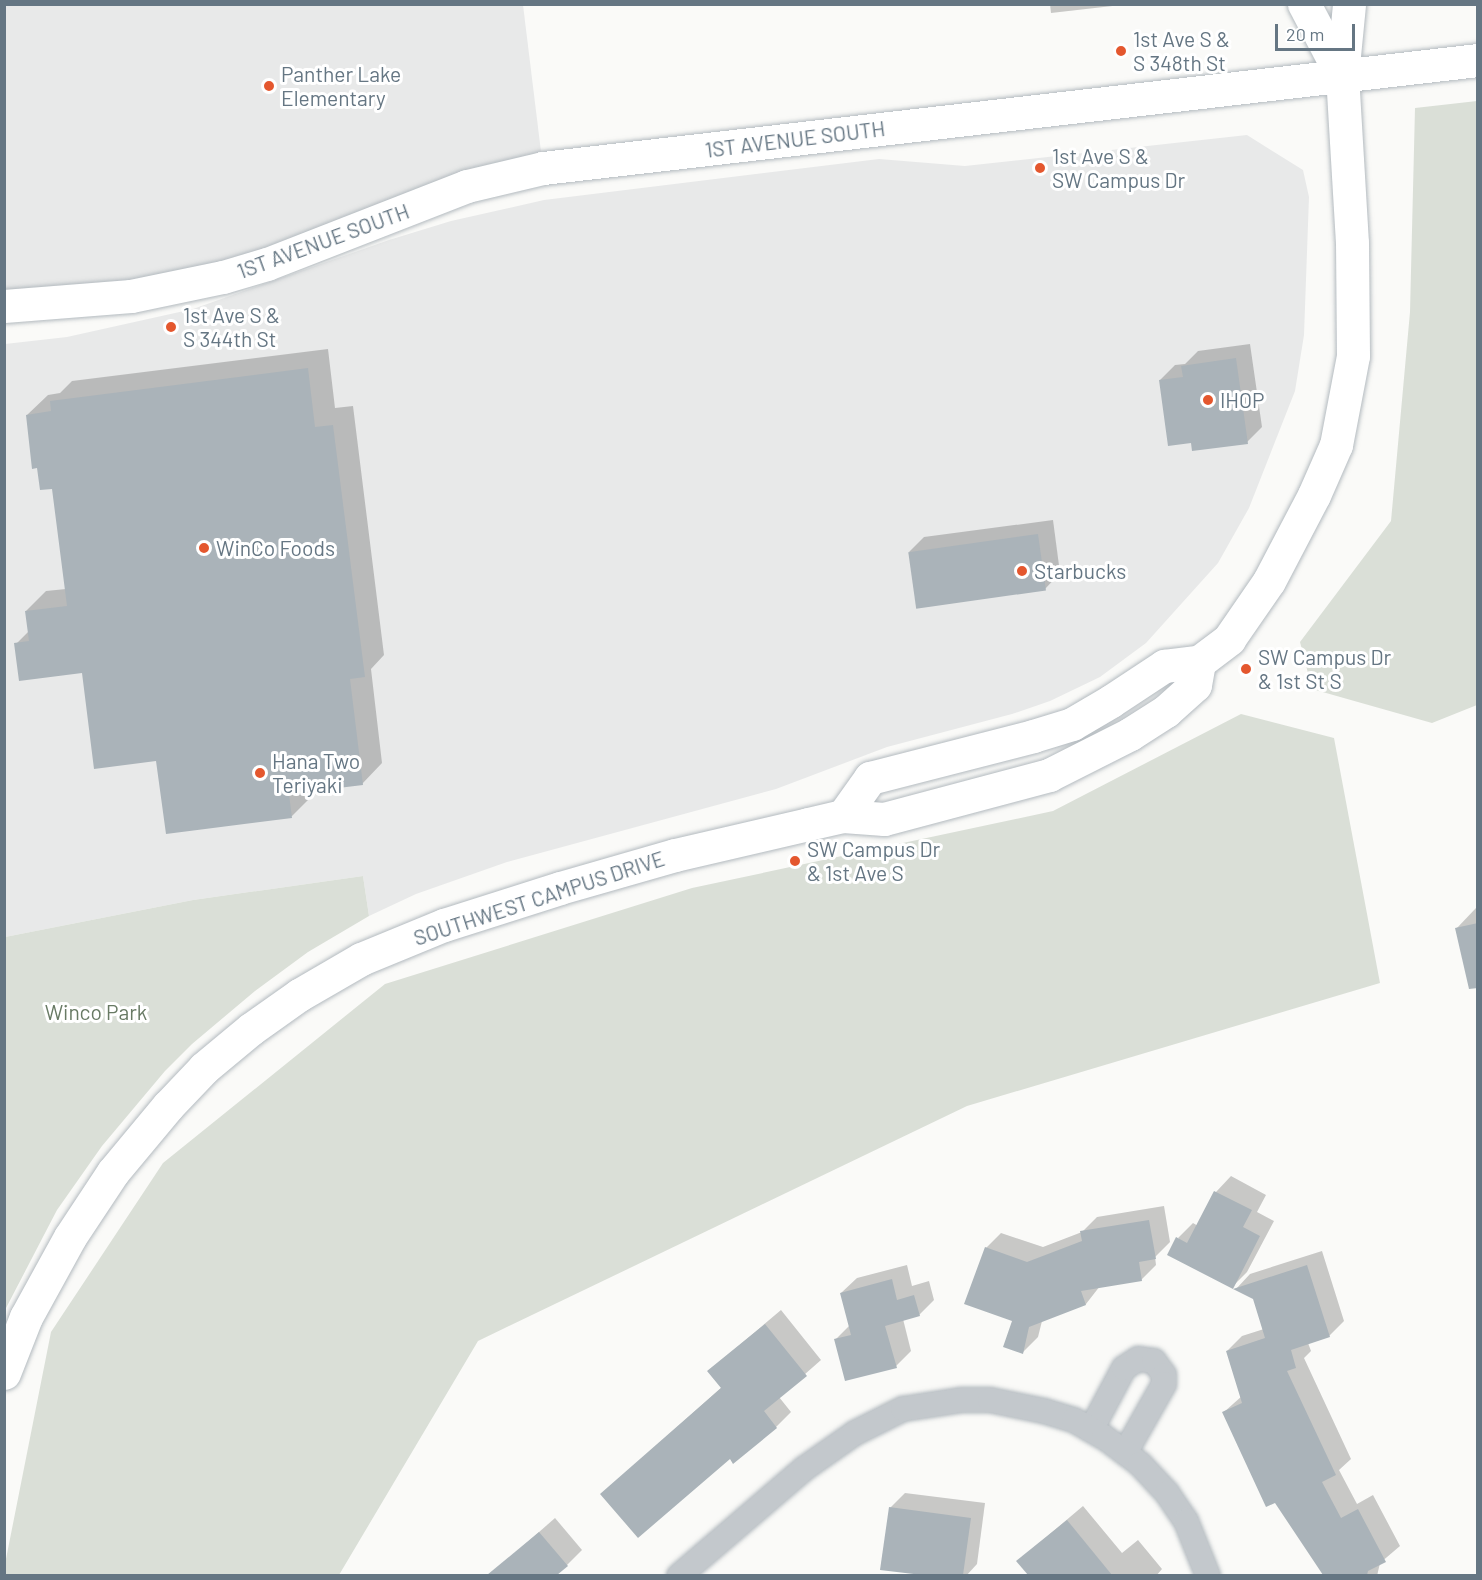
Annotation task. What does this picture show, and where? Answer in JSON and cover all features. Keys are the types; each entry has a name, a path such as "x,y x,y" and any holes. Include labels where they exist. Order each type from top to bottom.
{"main road":[{"path":"1304,4 1342,76"},
{"path":"843,816 870,778 1072,724 1111,702 1164,666 1199,662 1229,639 1269,581 1314,495 1336,445 1353,356 1354,301 1342,76 1348,4"},
{"name":"1ST AVENUE SOUTH","path":"4,306 131,296 187,286 267,264 467,186 543,168 1478,60"},
{"name":"SOUTHWEST CAMPUS DRIVE","path":"4,1373 26,1317 70,1237 113,1172 168,1106 204,1068 251,1029 299,995 361,959 444,925 675,855 843,816 884,819 1049,775 1130,734 1166,711 1195,686 1199,662"}],"street":[{"path":"1097,1433 1124,1368 1138,1359 1154,1361 1164,1375 1164,1384 1125,1453"},
{"path":"679,1575 805,1468 855,1433 903,1409 932,1403 990,1400 1044,1411 1074,1420 1097,1433 1140,1464 1167,1493 1186,1521 1208,1575"}],"shaded area":[{"name":"Panther Lake Elementary","path":"4,5 523,5 543,168 267,264 5,306"},
{"path":"1247,135 1303,170 1309,197 1304,335 1295,391 1249,508 1218,563 1146,643 1100,677 1050,701 1012,714 887,747 776,789 507,862 416,894 369,916 363,876 193,900 5,937 5,344 67,337 193,309 389,240 451,221 544,200 879,159 965,166"}],"green space":[{"path":"1477,101 1477,705 1432,723 1312,689 1300,642 1391,521 1410,312 1415,108"},
{"path":"1241,714 1334,738 1380,983 967,1106 478,1341 339,1575 5,1575 5,1564 51,1332 163,1163 385,984 692,888 1053,811"},
{"name":"Winco Park","path":"363,876 369,916 308,952 255,991 192,1044 165,1071 102,1146 57,1210 5,1310 5,937 193,900"}],"building":[{"name":"IHOP","path":"1236,358 1248,444 1192,451 1191,443 1168,446 1159,380 1183,377 1181,366"},
{"name":"WinCo Foods","path":"308,368 315,427 333,425 365,677 350,679 363,785 289,794 292,818 166,834 156,761 94,769 82,673 19,681 14,643 29,641 25,611 67,606 52,489 40,490 37,468 32,469 26,415 51,411 50,401"},
{"path":"1038,534 1046,590 916,609 908,552"},
{"path":"1478,923 1478,988 1469,989 1455,928"},
{"path":"1214,1191 1252,1210 1243,1227 1260,1236 1233,1289 1167,1255 1176,1237 1187,1243"},
{"path":"1149,1220 1156,1259 1139,1262 1142,1281 1081,1291 1086,1305 1029,1327 1023,1354 1003,1347 1012,1321 964,1304 985,1247 1027,1262 1082,1241 1080,1231"},
{"path":"1307,1265 1330,1337 1291,1350 1296,1368 1287,1371 1336,1475 1322,1482 1341,1518 1358,1509 1386,1562 1368,1571 1367,1575 1323,1575 1275,1503 1266,1507 1222,1412 1242,1403 1226,1351 1265,1338 1253,1299 1233,1289"},
{"path":"892,1279 897,1300 914,1295 920,1316 885,1326 897,1368 845,1381 834,1339 851,1335 840,1293"},
{"path":"765,1324 807,1376 764,1411 777,1428 733,1464 730,1459 638,1538 600,1494 721,1388 707,1371"},
{"path":"889,1507 971,1518 963,1575 922,1575 880,1570"},
{"path":"1067,1520 1112,1575 1028,1575 1016,1561"},
{"path":"539,1532 568,1566 557,1575 487,1575"}],"place":[{"name":"1st Ave S & S 348th St","path":"1121,51"},
{"name":"Panther Lake Elementary","path":"269,86"},
{"name":"1st Ave S & SW Campus Dr","path":"1040,168"},
{"name":"1st Ave S & S 344th St","path":"171,327"},
{"name":"IHOP","path":"1208,400"},
{"name":"WinCo Foods","path":"204,548"},
{"name":"Starbucks","path":"1022,571"},
{"name":"SW Campus Dr & 1st St S","path":"1246,669"},
{"name":"Hana Two Teriyaki","path":"260,773"},
{"name":"SW Campus Dr & 1st Ave S","path":"795,861"}]}
